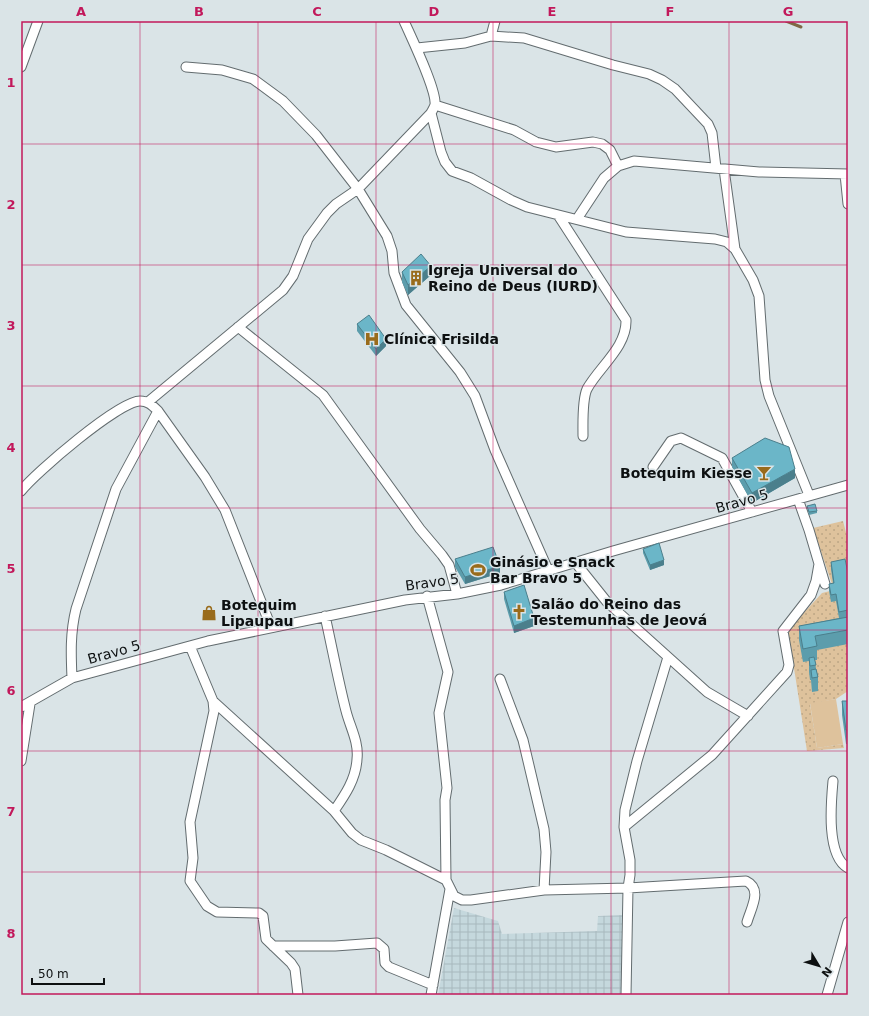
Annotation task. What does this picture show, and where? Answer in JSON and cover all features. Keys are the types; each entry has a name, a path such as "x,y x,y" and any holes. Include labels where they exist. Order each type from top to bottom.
{"street":[{"path":"21,67 38,21"},
{"path":"404,21 417,48 433,94 433,109 441,152 445,162 452,171 471,178 527,207 626,232 715,239 726,242 735,249"},
{"path":"491,36 495,21"},
{"path":"417,48 465,43 491,36 524,38 613,66 649,74 662,80 675,89 708,124 712,133 720,168 735,249 753,280 759,296 765,380 769,396 809,495"},
{"path":"186,67 222,70 253,79 277,96 316,135 358,189 387,236 392,250 394,274 406,305 460,372 475,396 495,450 548,570"},
{"path":"433,109 514,130 536,142 556,147 593,142 602,144 610,150 618,166"},
{"path":"148,402 210,352 289,284 308,239 319,223 336,204 358,189 433,109"},
{"path":"576,219 604,178 618,166 634,160 759,172 847,174 848,204"},
{"path":"558,215 626,320 626,328 623,338 587,389 583,436"},
{"path":"238,327 323,396 420,529 442,554 449,565 456,594"},
{"path":"21,491 50,462 117,411 138,401 148,402 158,411 217,493 271,627"},
{"path":"72,678 72,624 76,609 116,489 158,411"},
{"path":"653,467 671,441 681,438 722,458 752,512"},
{"name":"Bravo 5","path":"25,706 72,678 190,646 325,616 427,596 456,594 501,585 575,562 848,485"},
{"path":"798,499 825,584"},
{"path":"575,562 607,602 707,692 748,716"},
{"path":"624,827 712,755 787,672 789,665 783,631 810,595 816,581 819,564"},
{"path":"427,596 448,672 439,713 447,788 445,800 446,880 454,896 462,900 471,900 544,890 628,888 746,880 754,887 756,893 747,922"},
{"path":"325,616 346,712 357,744 358,759 354,776 348,790 334,811"},
{"path":"190,646 212,701 213,722 190,822 193,858 190,881 211,910 217,912 259,912 263,916 266,939 291,962 294,969 298,995"},
{"path":"626,995 630,860 624,827 625,810 637,761 668,657"},
{"path":"500,679 523,740 544,829 546,852 544,890"},
{"path":"212,701 334,811 361,840 386,850 446,880"},
{"path":"21,761 25,706"},
{"path":"833,781 830,824 839,861 848,868"},
{"path":"431,995 450,889"},
{"path":"827,995 848,922"},
{"path":"273,946 335,946 377,942 384,949 384,963 389,967 433,985"}],"shaded area":[{"path":"843,521 848,540 848,691 836,699 810,704 817,748 843,744 844,748 807,751 788,630 822,593 834,590 813,528"},
{"path":"836,699 843,744 817,748 810,703"},
{"path":"454,908 498,921 502,934 597,931 598,916 624,915 622,995 438,995"}],"building":[{"path":"421,254 431,266 408,285 402,272"},
{"path":"369,315 386,339 376,349 357,324"},
{"name":"Botequim Kiesse","path":"765,438 789,447 795,469 752,493 732,458"},
{"path":"815,504 817,511 809,512 807,506"},
{"path":"659,543 664,560 650,565 643,549"},
{"path":"493,547 500,566 465,577 455,559"},
{"path":"845,559 848,573 848,610 839,612 836,594 831,595 829,584 834,583 831,562"},
{"name":"Salão do Reino das Testemunhas de Jeová","path":"524,585 534,618 514,626 504,592"},
{"path":"848,617 848,630 815,636 817,646 803,649 799,626"},
{"path":"814,657 816,665 810,666 809,658"},
{"path":"816,669 818,677 812,678 811,670"},
{"path":"842,701 848,701 848,730 846,730"}],"waterway":[{"path":"786,21 801,27"}],"place":[{"name":"Igreja Universal do Reino de Deus (IURD)","path":"416,278"},
{"name":"Clínica Frisilda","path":"372,339"},
{"name":"Botequim Kiesse","path":"764,473"},
{"name":"Ginásio e Snack Bar Bravo 5","path":"478,570"},
{"name":"Salão do Reino das Testemunhas de Jeová","path":"519,612"},
{"name":"Botequim Lipaupau","path":"209,613"}]}
